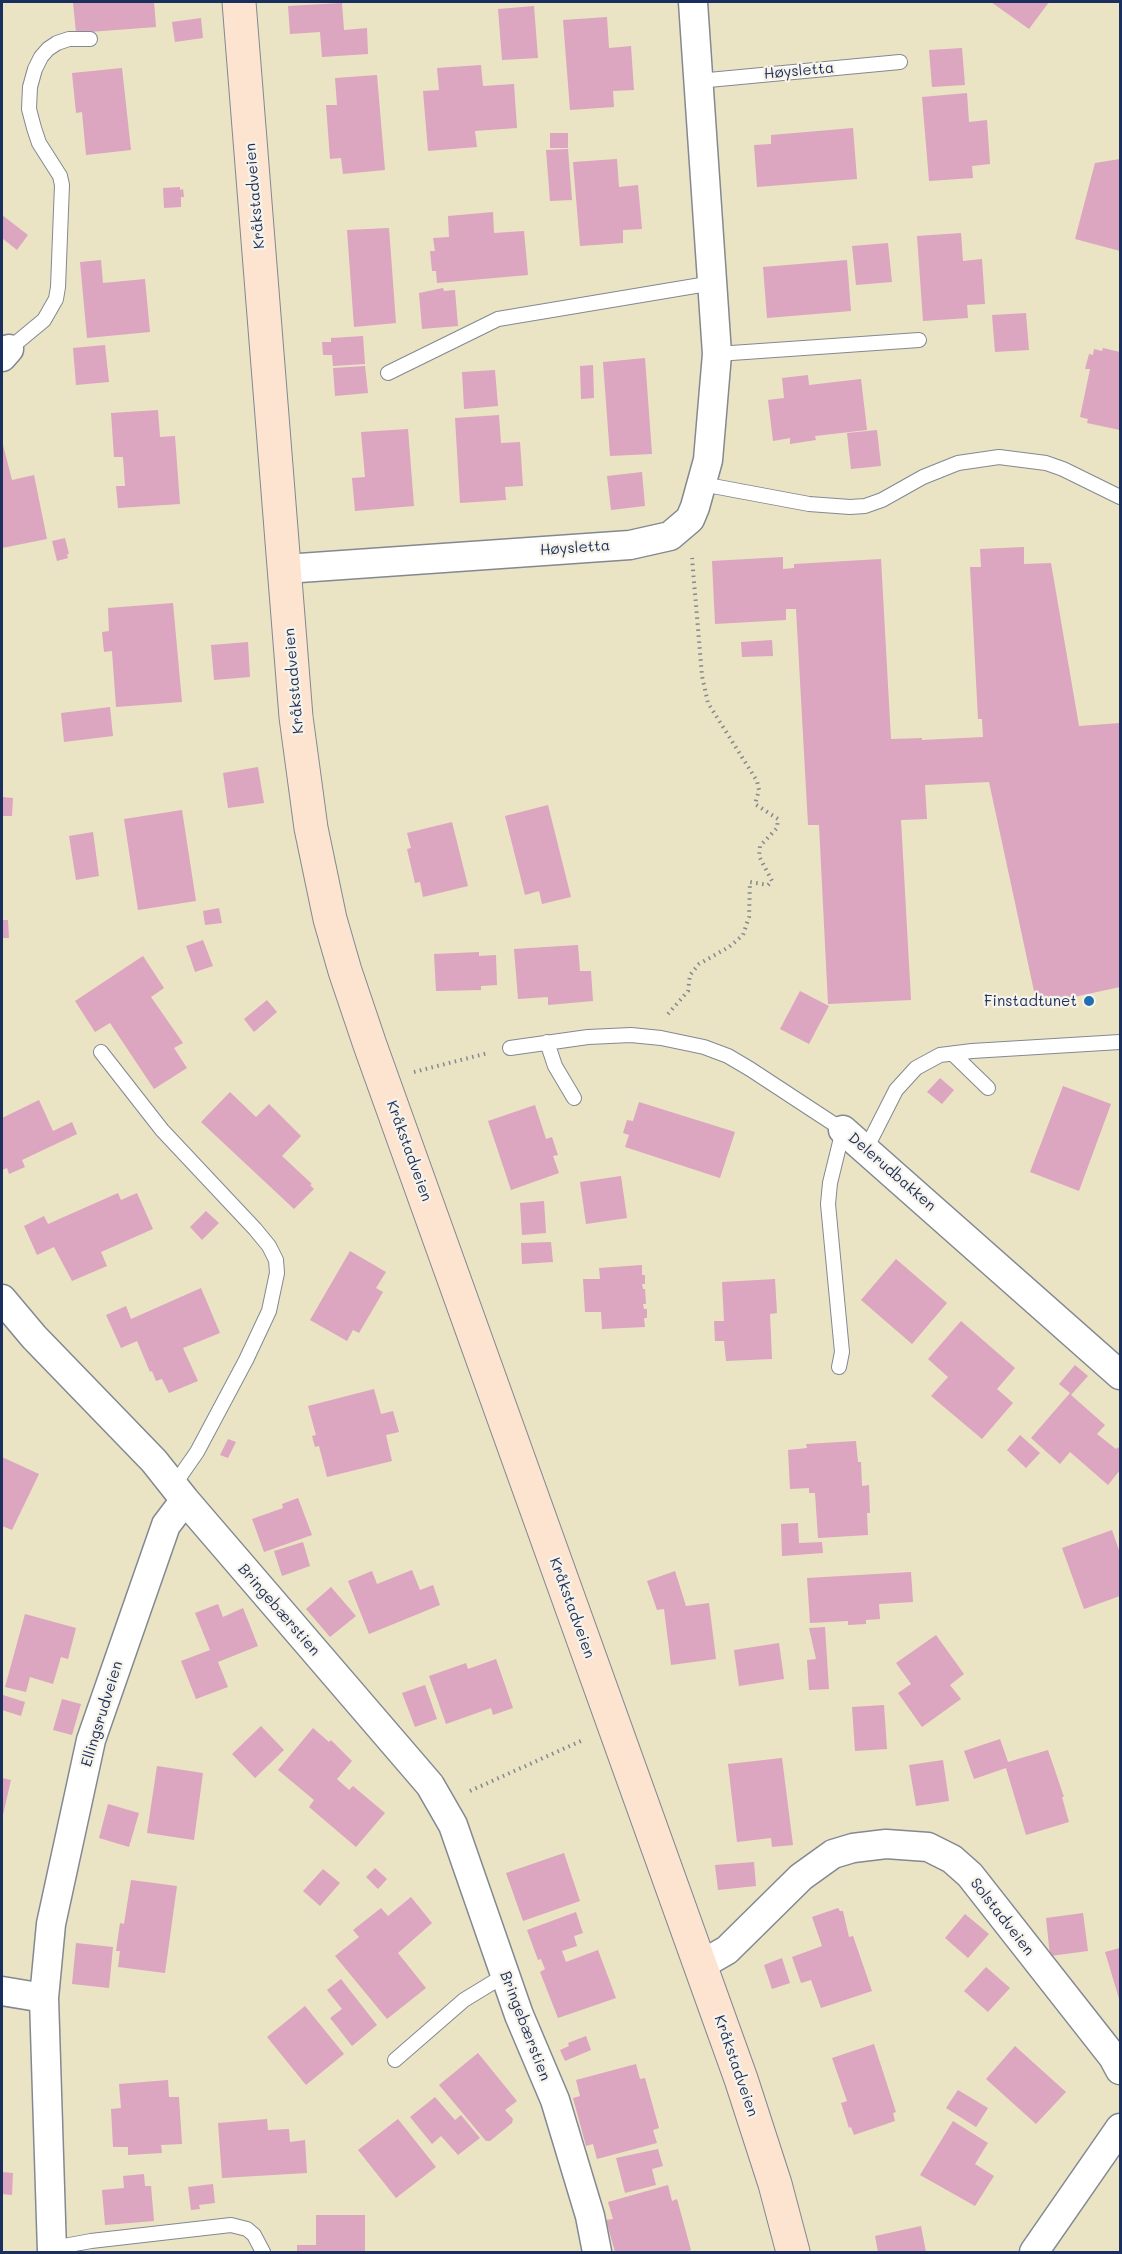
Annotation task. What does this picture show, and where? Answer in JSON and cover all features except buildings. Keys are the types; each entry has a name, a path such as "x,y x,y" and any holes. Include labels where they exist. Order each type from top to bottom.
{"main road":[{"name":"Kråkstadveien","path":"239,2 296,717 304,786 319,872 339,953 370,1045 701,1965 758,2129 793,2253"}],"street":[{"path":"670,536 690,519 702,484 711,437 717,354 693,2"},
{"name":"Høysletta","path":"285,569 607,547 648,542 670,536"},
{"name":"Delerudbakken","path":"843,1130 1120,1375"},
{"path":"2,1299 34,1337 154,1461 180,1493"},
{"name":"Bringebærstien","path":"180,1493 430,1785 453,1825 505,1975 555,2100 587,2206 597,2253"},
{"name":"Ellingsrudveien","path":"52,2250 44,1998 51,1924 92,1740 166,1525 180,1493"},
{"name":"Solstadveien","path":"701,1965 734,1944 801,1878 833,1854 853,1848 886,1844 928,1847 952,1859 970,1875 1113,2057 1120,2070"},
{"path":"2,1991 44,1998"},
{"path":"1034,2253 1120,2127"}],"lane":[{"path":"5,353 44,320 52,309 58,287 62,184 60,176 39,143 34,128 29,109 30,87 35,69 48,49 69,39 90,39"},
{"name":"Høysletta","path":"698,81 900,62"},
{"path":"388,372 498,319 713,284"},
{"path":"717,354 919,340"},
{"path":"702,484 808,504 858,506 882,500 923,477 958,463 999,457 1046,463 1064,469 1120,497"},
{"path":"510,1048 599,1036 631,1035 661,1038 704,1047 728,1056 843,1130"},
{"path":"547,1042 555,1066 574,1098"},
{"path":"866,1149 896,1090 916,1068 940,1055 1120,1042"},
{"path":"100,1052 162,1130 255,1229 269,1246 276,1260 277,1273 269,1311 246,1360 196,1452 180,1493"},
{"path":"953,1054 988,1088"},
{"name":"Delerudbakken","path":"839,1367 842,1352 828,1204 830,1183 843,1130"},
{"path":"395,2060 464,2000 505,1975"},
{"name":"Ellingsrudveien","path":"52,2250 91,2241 231,2225 247,2229 254,2235 263,2253"}],"path":[{"path":"661,1038 666,1016 688,991 690,975 699,964 729,947 743,935 749,917 750,882 768,885 772,881 759,856 760,846 777,828 778,819 755,804 759,789 757,780 708,703 702,676 692,557 670,536"},
{"path":"407,1074 510,1048"},
{"path":"441,1804 615,1728"}],"place":[{"name":"Finstadtunet","path":"1089,1001"}]}
